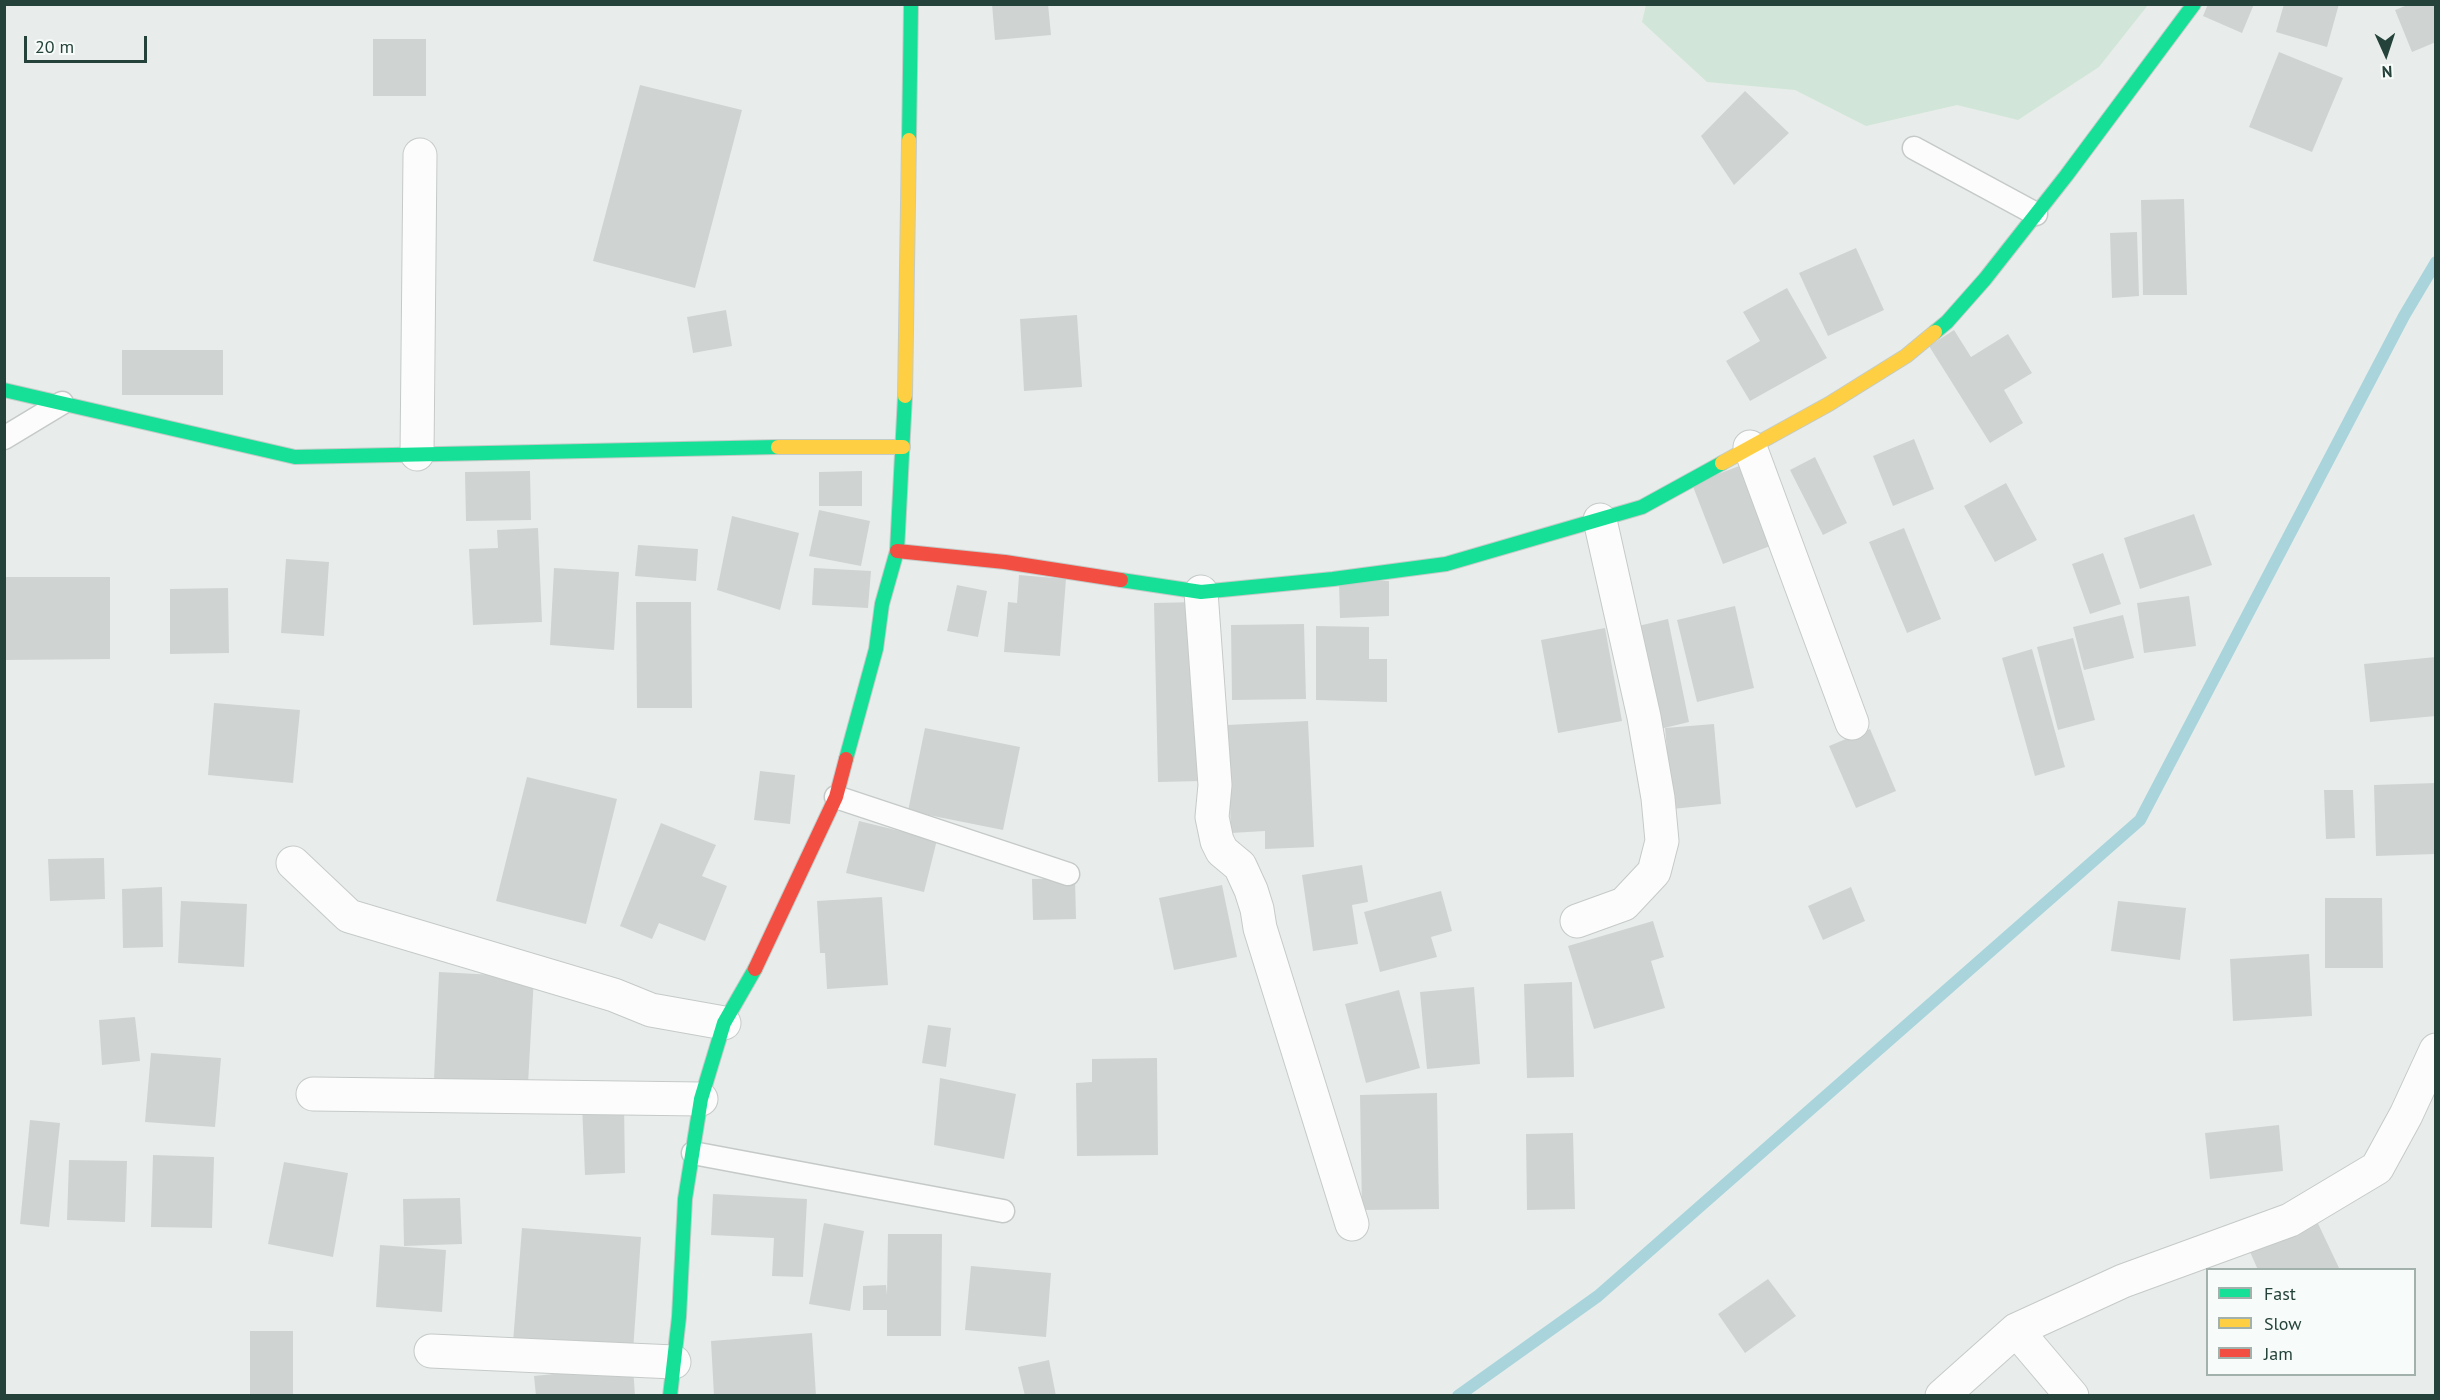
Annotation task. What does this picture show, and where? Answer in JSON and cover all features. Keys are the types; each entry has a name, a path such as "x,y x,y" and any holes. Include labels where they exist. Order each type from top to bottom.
{"street":[{"path":"670,1395 679,1317 686,1199 700,1099 724,1023 759,962 836,797 876,650 882,604 897,551 903,447 911,4"},
{"path":"897,551 1005,562 1201,592 1332,579 1446,564 1642,507 1829,404 1906,356 1947,322 1985,279 2036,214 2194,4"},
{"path":"417,454 420,155"},
{"path":"4,390 295,457 753,447 903,447"},
{"path":"1750,447 1852,723"},
{"path":"1577,921 1624,904 1654,872 1662,842 1658,798 1644,717 1600,520"},
{"path":"1201,592 1215,785 1212,818 1217,841 1222,851 1240,866 1251,890 1260,928 1352,1224"},
{"path":"293,863 349,916 614,995 651,1010 724,1023"},
{"path":"1942,1395 2016,1330 2123,1281 2290,1220 2377,1168 2436,1050"},
{"path":"313,1094 700,1099"},
{"path":"2016,1330 2072,1395"},
{"path":"431,1351 674,1362"}],"lane":[{"path":"1914,148 2036,214"},
{"path":"4,438 62,403"},
{"path":"836,797 1068,874"},
{"path":"693,1153 1003,1210"}],"green space":[{"path":"1646,4 2148,5 2099,67 2018,120 1957,105 1866,126 1795,90 1707,82 1642,22"}],"building":[{"path":"992,4 1048,4 1051,35 995,40"},
{"path":"2208,4 2254,4 2242,33 2203,16"},
{"path":"2284,4 2339,4 2327,47 2276,32"},
{"path":"2410,4 2434,4 2436,7 2436,42 2412,52 2395,10"},
{"path":"373,39 426,39 426,96 373,96"},
{"path":"2279,52 2343,78 2312,152 2249,127"},
{"path":"640,85 742,110 695,288 593,261"},
{"path":"1745,91 1789,133 1734,185 1701,136"},
{"path":"2184,199 2187,295 2143,295 2141,200"},
{"path":"2137,232 2139,296 2112,298 2110,233"},
{"path":"1856,248 1884,310 1828,336 1799,273"},
{"path":"1787,288 1827,358 1750,401 1726,361 1760,341 1743,312"},
{"path":"726,310 732,346 693,353 687,317"},
{"path":"1077,315 1082,387 1024,391 1020,319"},
{"path":"1954,330 1971,357 2008,334 2032,373 2004,390 2023,423 1990,443 1929,346"},
{"path":"122,350 223,350 223,395 122,395"},
{"path":"1914,439 1934,489 1893,506 1873,456"},
{"path":"1815,457 1847,523 1823,535 1790,470"},
{"path":"1747,463 1778,543 1723,564 1692,484"},
{"path":"530,471 531,520 466,521 465,472"},
{"path":"862,471 862,506 819,506 819,472"},
{"path":"2006,483 2037,540 1995,562 1964,506"},
{"path":"819,510 870,521 861,566 809,556"},
{"path":"2194,514 2212,565 2140,589 2124,538"},
{"path":"732,516 799,533 780,610 717,590"},
{"path":"538,528 542,622 473,625 469,549 498,548 497,530"},
{"path":"1904,528 1941,619 1907,633 1869,542"},
{"path":"638,545 698,549 696,581 635,576"},
{"path":"2103,553 2121,604 2090,614 2072,564"},
{"path":"286,559 329,562 324,636 281,633"},
{"path":"554,568 619,572 614,650 550,645"},
{"path":"814,568 871,571 868,608 812,605"},
{"path":"1019,575 1066,579 1060,656 1004,652 1008,602 1017,603"},
{"path":"4,577 110,577 110,659 4,660"},
{"path":"1339,581 1389,581 1389,616 1340,618"},
{"path":"957,585 987,591 978,637 947,631"},
{"path":"228,588 229,653 170,654 170,589"},
{"path":"2189,596 2196,646 2144,653 2137,603"},
{"path":"636,602 691,602 692,708 637,708"},
{"path":"1197,602 1202,781 1158,782 1154,603"},
{"path":"1735,606 1754,688 1697,702 1677,620"},
{"path":"2123,615 2134,658 2084,670 2073,627"},
{"path":"1668,619 1689,722 1656,730 1634,627"},
{"path":"1304,624 1306,699 1232,700 1231,625"},
{"path":"1316,626 1369,627 1369,659 1387,659 1387,702 1316,700"},
{"path":"1605,628 1622,721 1558,733 1541,640"},
{"path":"2073,638 2095,720 2058,730 2037,647"},
{"path":"2032,649 2065,767 2035,776 2002,658"},
{"path":"2436,657 2436,716 2370,722 2364,664"},
{"path":"214,703 300,710 293,783 208,775"},
{"path":"1308,721 1314,847 1265,849 1265,831 1231,833 1227,725"},
{"path":"1714,724 1721,804 1672,809 1665,728"},
{"path":"925,728 1020,747 1003,830 908,811"},
{"path":"1870,729 1896,791 1856,808 1829,746"},
{"path":"760,771 795,775 790,824 754,820"},
{"path":"527,777 617,799 586,924 496,901"},
{"path":"2436,783 2436,854 2376,856 2374,785"},
{"path":"2324,790 2353,790 2355,838 2326,839"},
{"path":"859,821 937,840 924,892 846,873"},
{"path":"661,823 716,845 702,876 727,886 705,941 659,923 652,939 620,926"},
{"path":"104,858 105,899 50,901 48,859"},
{"path":"1362,865 1368,902 1352,905 1358,944 1313,951 1302,875"},
{"path":"1075,878 1076,919 1033,920 1032,879"},
{"path":"1222,885 1237,957 1174,970 1159,898"},
{"path":"162,887 163,947 123,948 122,889"},
{"path":"1851,887 1865,921 1823,940 1808,906"},
{"path":"1441,891 1452,931 1431,937 1437,957 1380,972 1364,912"},
{"path":"882,897 888,985 827,989 825,953 820,953 817,901"},
{"path":"2325,898 2382,898 2383,968 2325,968"},
{"path":"181,901 247,904 244,967 178,963"},
{"path":"2118,901 2186,908 2180,960 2111,951"},
{"path":"1653,921 1664,957 1651,961 1665,1008 1594,1029 1568,946"},
{"path":"2309,954 2312,1016 2233,1021 2230,959"},
{"path":"439,972 534,977 528,1084 434,1079"},
{"path":"1572,982 1574,1077 1527,1078 1524,984"},
{"path":"1474,987 1480,1064 1427,1069 1420,992"},
{"path":"1399,990 1420,1068 1366,1083 1345,1004"},
{"path":"135,1017 140,1061 102,1065 99,1020"},
{"path":"928,1025 951,1028 946,1067 922,1063"},
{"path":"151,1053 221,1058 215,1127 145,1122"},
{"path":"1157,1058 1158,1155 1077,1156 1076,1083 1092,1082 1092,1059"},
{"path":"940,1078 1016,1094 1004,1159 934,1145"},
{"path":"1437,1093 1439,1209 1362,1210 1360,1095"},
{"path":"624,1103 625,1173 585,1175 582,1105"},
{"path":"30,1120 60,1123 49,1227 20,1224"},
{"path":"2279,1125 2283,1171 2210,1179 2205,1133"},
{"path":"1573,1133 1575,1209 1527,1210 1526,1134"},
{"path":"153,1155 214,1157 212,1228 151,1227"},
{"path":"69,1160 127,1161 125,1222 67,1220"},
{"path":"284,1162 348,1173 333,1257 268,1244"},
{"path":"713,1194 807,1199 803,1277 772,1276 774,1238 711,1235"},
{"path":"460,1198 462,1244 404,1246 403,1199"},
{"path":"2313,1213 2339,1268 2257,1268 2247,1245"},
{"path":"824,1223 864,1231 850,1311 809,1304"},
{"path":"522,1228 641,1237 633,1351 513,1342"},
{"path":"888,1234 942,1234 941,1336 887,1336 887,1310 863,1310 863,1286 886,1285 887,1295"},
{"path":"380,1245 446,1250 442,1312 376,1307"},
{"path":"971,1266 1051,1273 1046,1337 965,1330"},
{"path":"1768,1279 1796,1316 1745,1353 1718,1314"},
{"path":"250,1331 293,1331 293,1396 250,1396"},
{"path":"812,1333 816,1396 714,1396 711,1341"},
{"path":"1049,1360 1056,1396 1025,1396 1018,1367"},
{"path":"633,1366 635,1396 536,1396 534,1376"}],"waterway":[{"path":"1458,1396 1598,1296 2140,820 2404,316 2436,262"}],"traffic: fast":[{"path":"909,140 911,4"},
{"path":"1935,332 1947,322 1985,279 2066,176 2194,4"},
{"path":"4,390 295,457 778,447"},
{"path":"846,759 876,649 882,604 897,551 905,396"},
{"path":"1121,580 1201,592 1333,579 1446,564 1642,507 1722,463"},
{"path":"670,1396 679,1317 685,1199 701,1099 724,1023 755,969"}],"traffic: slow":[{"path":"905,396 909,140"},
{"path":"1722,463 1829,404 1906,356 1935,332"},
{"path":"778,447 903,447"}],"traffic: jam":[{"path":"897,551 1005,562 1121,580"},
{"path":"755,969 836,797 846,759"}]}
